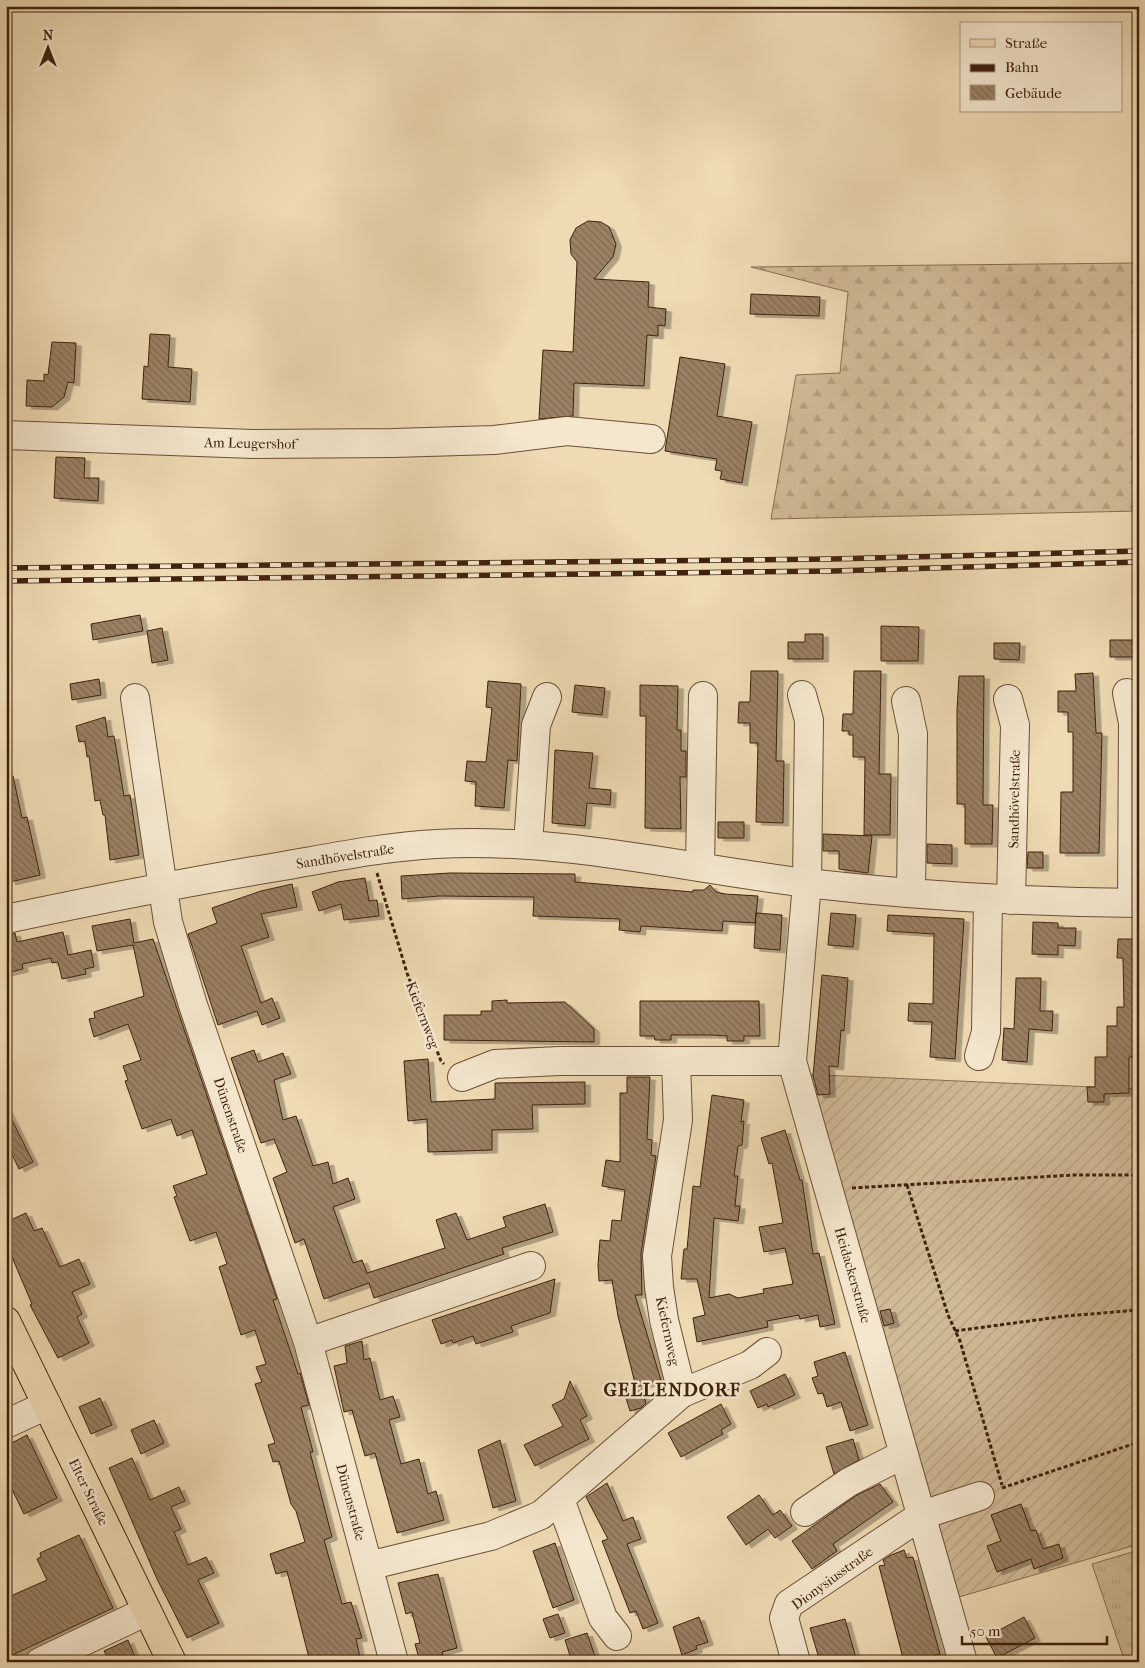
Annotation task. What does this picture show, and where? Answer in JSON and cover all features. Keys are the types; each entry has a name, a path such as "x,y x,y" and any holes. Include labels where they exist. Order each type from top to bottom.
{"main road":[{"name":"Elter Straße","path":"6,1321 172,1662"}],"street":[{"name":"Am Leugershof","path":"6,435 253,444 394,444 494,440 568,431 651,439"},
{"path":"1127,693 1133,723 1136,756 1135,903"},
{"path":"802,695 809,720 807,883"},
{"path":"700,867 703,696"},
{"path":"528,845 536,724 547,697"},
{"path":"135,698 164,886"},
{"name":"Sandhövelstraße","path":"979,1056 986,1032 1000,900 1015,724 1008,699"},
{"path":"906,701 913,734 911,892"},
{"name":"Sandhövelstraße","path":"6,919 164,886 370,850 437,844 528,845 807,883 1000,900 1135,903"},
{"name":"Heidackerstraße","path":"807,883 792,1061 963,1662"},
{"name":"Dünenstraße","path":"164,886 168,922 193,1005 308,1342 394,1662"},
{"path":"462,1077 495,1064 559,1061 792,1061"},
{"name":"Kiefernweg","path":"676,1061 678,1120 658,1256 659,1287 664,1320 682,1393"},
{"path":"308,1342 530,1266"},
{"path":"368,1566 491,1536 541,1515 682,1393 750,1365 767,1352"},
{"path":"6,1424 47,1405"},
{"path":"805,1512 849,1482 904,1454"},
{"name":"Dionysiusstraße","path":"796,1662 784,1618 789,1604 922,1516 991,1492"},
{"path":"560,1499 604,1618 617,1636"},
{"path":"40,1662 147,1611"}],"path":[{"name":"Kiefernweg","path":"370,850 407,974 441,1061 462,1077"},
{"path":"828,1189 1074,1175 1139,1175"},
{"path":"907,1185 948,1315 960,1341 991,1492 1139,1442"},
{"path":"955,1331 1066,1316 1139,1310"}],"green space":[{"path":"1139,263 1139,511 771,519 796,375 840,373 848,292 751,267"},
{"path":"800,1074 1139,1089 1139,1544 949,1600"},
{"path":"1139,1550 1139,1662 1125,1662 1092,1564"}],"building":[{"path":"588,221 601,222 609,227 616,244 613,257 594,279 649,282 648,307 666,309 665,326 658,325 658,336 647,335 644,386 574,383 573,416 539,419 543,350 573,352 577,262 571,254 570,240 576,228"},
{"path":"751,294 820,297 819,316 750,314"},
{"path":"150,334 170,335 168,367 192,369 190,402 142,399 144,366 148,367"},
{"path":"52,342 76,343 74,383 68,382 64,397 52,407 26,406 27,380 44,381 44,374 48,375"},
{"path":"680,357 725,364 717,416 752,422 742,483 720,479 722,471 715,470 717,459 665,451"},
{"path":"56,457 85,458 84,478 99,478 98,501 54,498"},
{"path":"140,615 143,631 93,640 91,624"},
{"path":"881,626 919,627 918,661 881,661"},
{"path":"162,628 168,660 152,663 147,631"},
{"path":"805,634 823,634 823,659 788,659 788,642 805,642"},
{"path":"1110,640 1139,640 1139,657 1110,657"},
{"path":"994,643 1020,643 1019,660 994,659"},
{"path":"751,671 778,671 776,761 784,761 783,823 756,822 758,743 750,743 750,723 738,723 739,702 750,702"},
{"path":"854,671 881,671 879,774 891,774 890,835 864,835 865,757 853,757 853,735 849,735 849,731 842,731 843,714 853,714"},
{"path":"1093,673 1096,733 1102,733 1099,853 1060,853 1061,792 1073,792 1073,732 1068,732 1068,712 1058,712 1058,691 1076,691 1075,674"},
{"path":"959,676 984,676 983,805 993,805 992,844 965,844 965,804 957,804"},
{"path":"99,679 101,695 72,700 70,684"},
{"path":"488,681 521,684 517,761 508,760 504,808 475,806 476,782 465,781 467,761 486,762 492,708 486,707"},
{"path":"575,685 605,688 602,715 572,712"},
{"path":"640,685 678,686 677,730 681,730 681,751 686,751 686,777 680,777 681,829 645,828 646,716 640,716"},
{"path":"105,717 108,737 114,736 124,796 130,795 139,855 110,860 105,815 103,815 100,800 95,801 89,756 87,757 85,741 79,742 76,726"},
{"path":"555,750 593,753 589,788 611,790 610,805 587,803 585,826 552,823"},
{"path":"13,776 22,818 27,817 40,875 10,882 6,864 6,777"},
{"path":"718,822 744,822 744,838 718,838"},
{"path":"823,834 872,836 868,873 839,869 839,851 823,851"},
{"path":"927,844 952,845 952,864 927,863"},
{"path":"1028,852 1043,852 1043,868 1027,868"},
{"path":"450,873 575,874 575,882 693,892 693,890 704,890 710,885 716,892 758,896 755,923 723,921 722,931 641,926 640,932 619,930 620,919 533,916 534,897 439,896 402,899 401,876"},
{"path":"365,878 369,901 377,900 379,916 344,920 341,904 319,911 312,892 338,882"},
{"path":"292,884 297,907 261,914 269,937 241,946 261,1003 272,998 280,1018 262,1025 257,1011 218,1025 188,934 217,923 212,908 261,891"},
{"path":"756,913 782,915 780,950 754,948"},
{"path":"831,913 856,915 853,947 828,945"},
{"path":"888,915 964,919 955,1059 930,1057 932,1022 908,1021 909,1003 933,1004 934,934 887,931"},
{"path":"130,919 134,943 153,939 277,1299 273,1300 298,1374 300,1373 309,1405 301,1407 313,1452 310,1452 332,1537 324,1540 342,1604 351,1602 362,1638 356,1639 361,1662 310,1662 287,1571 276,1574 270,1554 305,1542 296,1511 291,1504 279,1461 273,1462 268,1445 275,1443 255,1384 262,1382 256,1367 266,1364 255,1330 241,1335 219,1267 227,1264 216,1232 190,1241 174,1197 177,1196 173,1186 207,1174 192,1130 177,1136 171,1119 142,1129 125,1081 128,1080 123,1066 141,1060 128,1024 94,1037 89,1019 95,1018 94,1012 144,996 133,945 97,951 92,926"},
{"path":"1033,922 1058,923 1058,928 1076,928 1075,946 1058,945 1058,955 1032,954"},
{"path":"63,932 68,955 91,950 94,967 85,969 86,974 62,979 58,962 52,963 51,958 22,964 23,969 6,973 6,934 15,933 17,942"},
{"path":"1118,939 1139,939 1139,1057 1129,1057 1129,1093 1104,1094 1104,1102 1088,1102 1087,1087 1095,1087 1095,1057 1107,1057 1107,1026 1117,1026 1117,1007 1124,1007 1123,958 1117,958"},
{"path":"822,975 848,978 844,1031 841,1030 838,1067 829,1066 830,1094 818,1095 813,1076"},
{"path":"1016,978 1041,978 1040,1011 1053,1011 1052,1031 1029,1029 1027,1062 1002,1060 1004,1028 1014,1029"},
{"path":"507,1000 507,1003 565,1002 594,1029 594,1042 444,1040 444,1015 481,1015 481,1011 492,1011 492,1001"},
{"path":"640,1001 759,1001 760,1036 744,1036 744,1041 727,1041 727,1036 712,1035 671,1035 671,1040 655,1040 654,1036 640,1036"},
{"path":"254,1050 258,1062 283,1053 291,1074 274,1080 283,1120 296,1116 313,1166 328,1162 333,1184 348,1178 355,1199 333,1207 353,1263 362,1260 367,1273 445,1248 436,1220 456,1213 467,1240 506,1227 503,1217 545,1204 553,1232 502,1248 504,1254 374,1298 369,1283 324,1299 304,1239 295,1243 273,1178 287,1172 274,1139 261,1143 231,1058"},
{"path":"428,1059 431,1102 495,1099 495,1083 585,1082 585,1104 532,1105 533,1129 492,1130 492,1150 428,1152 427,1119 408,1121 404,1061"},
{"path":"627,1077 650,1077 647,1139 652,1140 651,1155 656,1156 641,1254 642,1295 635,1295 661,1380 636,1387 618,1316 612,1280 599,1281 598,1265 600,1240 610,1241 612,1220 621,1221 625,1190 602,1186 606,1160 620,1162 620,1093 627,1093"},
{"path":"712,1095 744,1100 741,1122 744,1121 742,1145 738,1146 734,1176 738,1176 735,1206 740,1206 738,1221 714,1218 709,1298 729,1294 738,1298 764,1293 763,1289 793,1284 785,1248 764,1252 759,1227 783,1223 772,1163 769,1164 761,1138 785,1130 800,1180 802,1180 813,1254 819,1253 835,1324 820,1327 818,1315 800,1319 799,1315 767,1321 768,1327 697,1342 693,1318 705,1315 697,1279 681,1279 684,1249 687,1249 693,1186 700,1187"},
{"path":"6,1108 33,1162 19,1169 6,1142"},
{"path":"26,1213 34,1231 42,1228 60,1267 79,1259 90,1284 72,1292 82,1314 77,1317 89,1343 58,1358 30,1305 32,1304 6,1243 6,1222"},
{"path":"555,1279 550,1313 511,1326 513,1332 476,1344 473,1336 453,1343 452,1340 441,1344 432,1320"},
{"path":"890,1309 894,1323 884,1326 880,1311"},
{"path":"362,1341 364,1360 370,1358 380,1400 393,1396 400,1417 389,1420 401,1464 419,1459 428,1494 436,1491 444,1520 397,1533 375,1453 365,1456 352,1410 344,1412 334,1366 347,1363 345,1346"},
{"path":"845,1352 868,1425 850,1431 841,1402 827,1407 823,1393 818,1394 812,1378 818,1376 814,1362"},
{"path":"785,1374 795,1395 768,1407 767,1404 758,1408 750,1391"},
{"path":"570,1381 587,1416 580,1420 589,1439 535,1466 524,1445 563,1426 552,1405 564,1399"},
{"path":"642,1390 646,1403 641,1408 630,1411 625,1395"},
{"path":"100,1398 112,1425 91,1434 79,1407"},
{"path":"721,1404 731,1424 721,1430 723,1434 681,1457 668,1433"},
{"path":"154,1420 164,1443 141,1454 131,1430"},
{"path":"27,1435 57,1498 24,1514 6,1477 6,1446"},
{"path":"853,1439 859,1460 834,1474 826,1447"},
{"path":"500,1440 516,1501 493,1508 478,1450"},
{"path":"132,1458 150,1500 179,1487 185,1501 171,1507 181,1529 174,1532 188,1565 206,1557 214,1573 198,1580 219,1623 187,1638 157,1579 109,1468"},
{"path":"607,1483 623,1521 633,1517 641,1539 627,1544 658,1623 643,1629 636,1611 630,1613 602,1541 608,1539 586,1497"},
{"path":"880,1484 893,1502 833,1544 837,1551 812,1569 792,1541 857,1495"},
{"path":"759,1495 773,1515 780,1510 792,1526 775,1538 768,1529 746,1545 727,1517"},
{"path":"1021,1504 1031,1531 1036,1530 1043,1549 1059,1544 1063,1558 1034,1569 1031,1559 997,1572 987,1546 1001,1541 991,1515"},
{"path":"79,1535 113,1608 6,1658 6,1598 47,1580 37,1559 41,1557 40,1553"},
{"path":"555,1543 574,1600 553,1608 533,1551"},
{"path":"904,1550 907,1558 913,1557 940,1654 913,1662 904,1662 879,1566 885,1565 883,1560"},
{"path":"438,1574 457,1648 442,1652 444,1662 420,1662 415,1644 420,1643 412,1612 406,1614 398,1583"},
{"path":"558,1614 565,1633 550,1638 543,1619"},
{"path":"699,1617 708,1642 696,1646 697,1649 682,1655 673,1627"},
{"path":"1024,1617 1035,1638 997,1658 986,1637"},
{"path":"845,1619 857,1662 820,1662 810,1628"},
{"path":"587,1633 597,1662 572,1662 565,1640"},
{"path":"128,1640 137,1662 110,1662 104,1651"}],"railway":[{"path":"6,568 832,559 1139,551"},
{"path":"6,581 833,571 1139,562"}],"district":[{"name":"GELLENDORF","path":"672,1389"}]}
